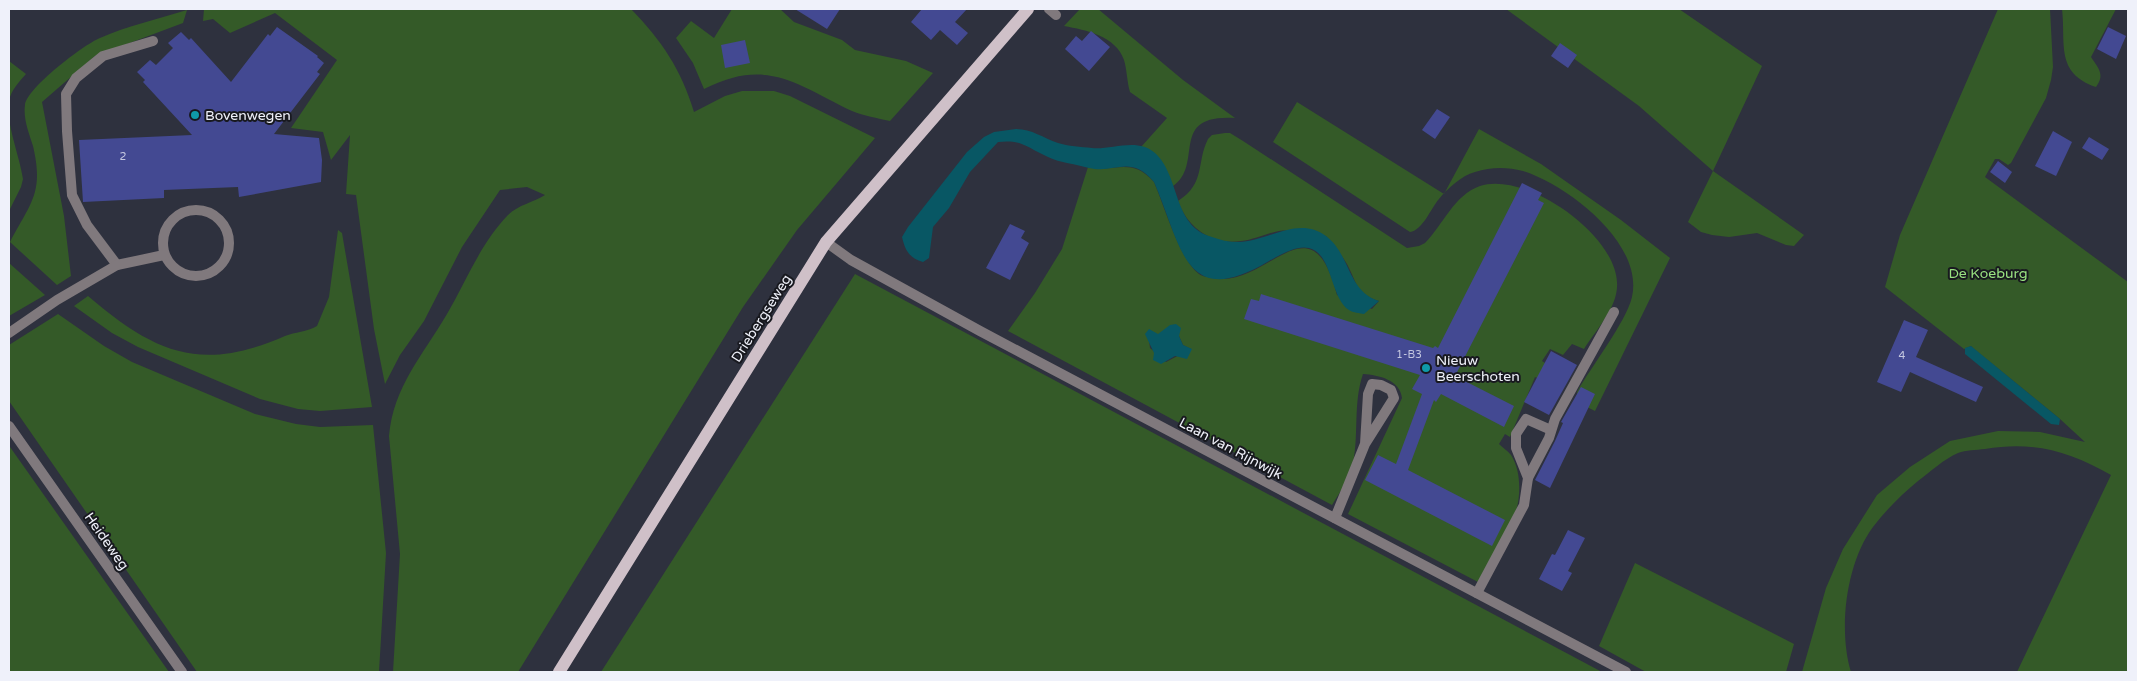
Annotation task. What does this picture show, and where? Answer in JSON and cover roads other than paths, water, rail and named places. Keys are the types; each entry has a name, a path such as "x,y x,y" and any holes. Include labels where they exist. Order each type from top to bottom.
{"main road":[{"name":"Driebergseweg","path":"559,672 826,242 1028,9"}],"street":[{"path":"117,264 87,225 72,195 66,94 76,78 103,56 153,41"},
{"path":"196,209 207,211 224,225 229,246 220,266 211,273 200,276 179,272 164,255 163,234 168,224 180,213 196,209"},
{"name":"Laan van Rijnwijk","path":"826,242 851,260 980,330 1626,672"},
{"path":"9,333 57,300 117,264 164,255"},
{"path":"1477,594 1524,505 1528,478 1555,418 1614,312"},
{"path":"1335,518 1365,444 1394,398 1391,390 1382,385 1372,384 1368,394 1365,444"},
{"path":"1528,478 1516,448 1516,434 1526,419 1551,430"},
{"name":"Heideweg","path":"9,426 182,672"}],"water":[{"path":"1016,129 1027,130 1070,146 1099,148 1133,145 1148,148 1163,163 1183,212 1190,223 1199,231 1218,239 1238,242 1249,241 1293,229 1305,228 1315,230 1326,236 1334,244 1361,289 1379,301 1364,314 1349,310 1338,296 1323,259 1317,252 1304,247 1288,251 1241,275 1219,279 1203,275 1190,265 1180,249 1154,182 1138,169 1130,167 1089,168 1053,159 1019,143 1006,141 998,142 970,172 949,208 933,227 929,258 923,262 911,256 906,250 902,237 967,152 984,137 994,132"},
{"path":"1176,324 1181,328 1179,336 1183,345 1192,349 1187,359 1175,356 1161,364 1153,360 1154,353 1145,334 1149,329 1158,334 1170,325"},
{"path":"1971,346 2060,419 2059,425 2051,424 1965,354 1965,348"}],"place":[{"name":"Bovenwegen","path":"195,115"},
{"name":"Nieuw Beerschoten","path":"1426,368"}],"park label":[{"name":"De Koeburg","path":"1988,273"}]}
